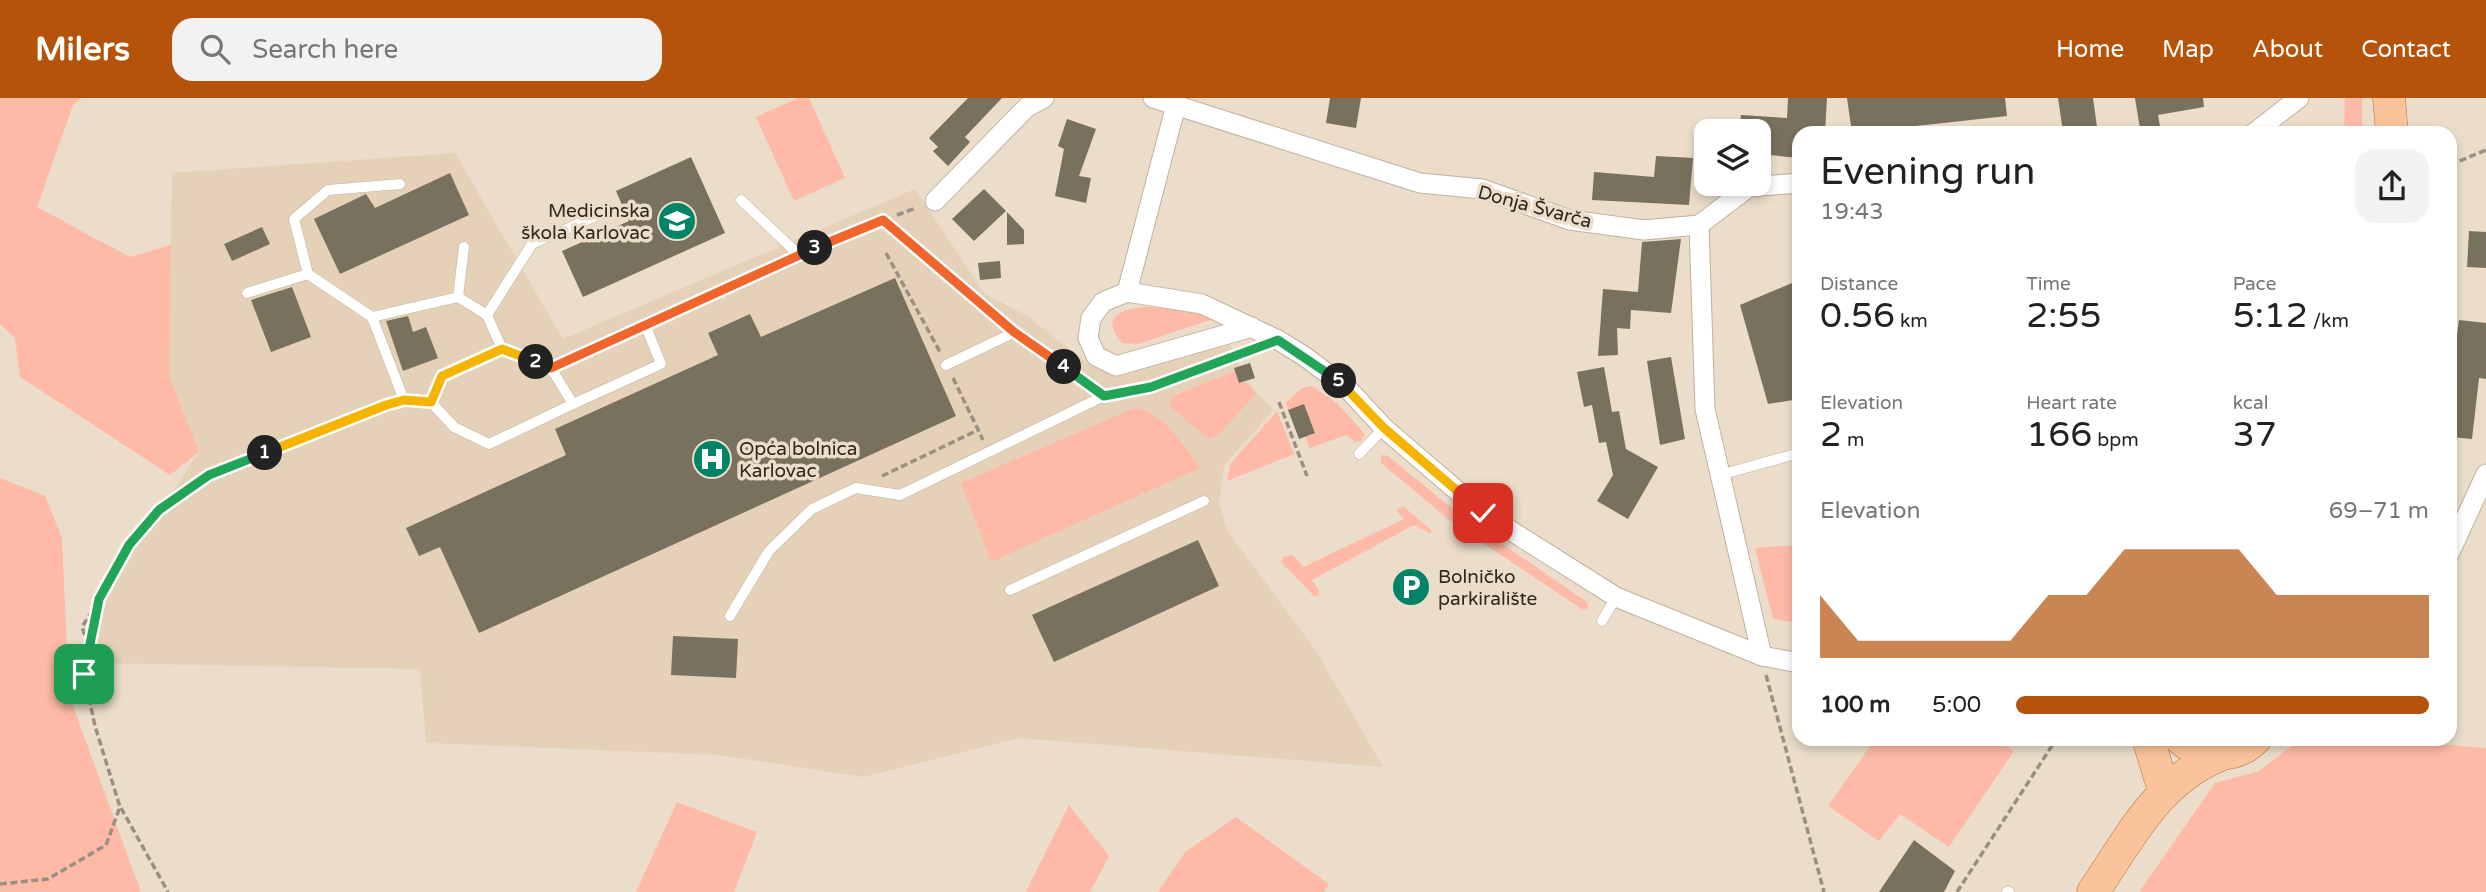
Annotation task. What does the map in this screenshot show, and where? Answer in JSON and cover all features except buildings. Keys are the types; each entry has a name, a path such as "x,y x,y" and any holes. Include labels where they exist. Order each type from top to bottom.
{"main road":[{"path":"2389,98 2391,126"},
{"path":"2149,746 2157,792"},
{"path":"2093,892 2157,792 2168,746"},
{"path":"2192,746 2203,753 2220,755"},
{"path":"2157,792 2194,765 2251,746"}],"street":[{"path":"935,201 1027,107 1044,98"},
{"name":"Donja Švarča","path":"1153,98 1176,104 1198,104 1420,183 1482,189 1570,220 1644,230 1699,225"},
{"path":"2263,126 2299,98"},
{"path":"1127,292 1176,104"},
{"path":"1762,656 1705,409 1699,225 1749,187 1792,184"},
{"path":"1252,327 1116,366 1096,356 1088,338 1091,317 1103,302 1127,292 1202,304 1252,327 1278,340 1347,388 1384,428 1483,513 1616,597 1762,656 1792,662"},
{"path":"2457,537 2486,474"}],"lane":[{"path":"400,184 328,190 295,219 308,274 372,317 404,400"},
{"path":"741,200 799,255"},
{"path":"487,315 532,244 603,213"},
{"path":"551,368 799,255 883,220 1014,332 1104,396"},
{"path":"458,297 464,247"},
{"path":"247,293 308,274"},
{"path":"372,317 458,297 487,315 502,349 551,368 573,404"},
{"path":"386,405 404,400 431,402 454,427 489,444 661,363 645,324"},
{"path":"946,365 1014,332"},
{"path":"730,616 769,551 812,509 856,488 900,495 1104,396 1151,387 1278,340"},
{"path":"431,402 442,376 502,349"},
{"path":"1359,454 1384,428"},
{"path":"1720,475 1792,455"},
{"path":"1010,590 1204,501"},
{"path":"1602,621 1616,597"}],"path":[{"path":"2457,162 2486,150"},
{"path":"883,220 935,201"},
{"path":"886,253 989,452"},
{"path":"1279,401 1307,476"},
{"path":"88,647 82,627 129,545 159,510 209,475 386,405"},
{"path":"856,488 978,430"},
{"path":"99,599 84,674 95,726 120,807 168,892"},
{"path":"1762,656 1824,892"},
{"path":"1957,892 2052,746"},
{"path":"0,884 48,879 106,845 120,807"}],"shaded area":[{"path":"0,98 81,98 73,105 37,207 130,257 171,245 169,376 199,452 170,475 20,377 15,338 0,324"},
{"path":"798,98 809,98 845,178 794,201 756,117"},
{"path":"2345,98 2362,98 2362,126 2344,126"},
{"name":"Opća bolnica Karlovac","path":"455,153 563,339 915,189 985,294 1026,315 1087,363 1113,374 1148,367 1228,339 1247,382 1273,410 1224,466 1219,503 1227,530 1318,654 1383,767 1019,738 863,777 719,755 426,743 420,669 91,663 97,629 111,584 199,452 169,376 172,173"},
{"path":"1129,309 1182,309 1216,318 1138,344 1122,343 1115,334 1113,320"},
{"path":"1235,371 1239,383 1247,382 1256,393 1220,434 1209,439 1171,408 1170,397"},
{"path":"1312,386 1337,403 1365,434 1361,441 1355,442 1347,435 1310,448 1305,436 1315,432 1304,405 1288,410 1286,402 1302,388"},
{"path":"1134,408 1154,415 1172,430 1200,468 991,562 961,483"},
{"path":"1277,411 1294,454 1227,481 1231,463"},
{"path":"1381,455 1388,456 1460,515 1587,602 1588,608 1583,610 1453,523 1381,463"},
{"path":"0,478 45,496 62,538 69,695 141,892 0,892"},
{"path":"1403,506 1431,530 1431,534 1414,525 1312,580 1319,590 1319,596 1314,596 1281,562 1283,557 1293,555 1303,567 1404,519 1396,510"},
{"path":"1792,545 1792,622 1773,619 1755,548"},
{"path":"1870,746 2006,746 2014,751 1949,847 1900,814 1879,841 1828,806"},
{"path":"2291,746 2486,748 2486,892 2139,892 2215,783 2259,771"},
{"path":"677,802 757,832 734,892 636,892"},
{"path":"1069,805 1109,856 1090,892 1026,892"},
{"path":"1236,817 1329,884 1324,892 1158,892 1185,852"}],"place":[{"name":"Medicinska škola Karlovac","path":"677,221"},
{"name":"Opća bolnica Karlovac","path":"712,459"},
{"name":"Bolničko parkiralište","path":"1411,587"}],"route":[{"path":"84,674 91,628 99,599 129,545 159,510 209,475 386,405 404,400 431,402 442,376 502,349 551,368 799,255 883,220 1014,332 1104,396 1151,387 1278,340 1347,388 1384,428 1483,513"}]}
